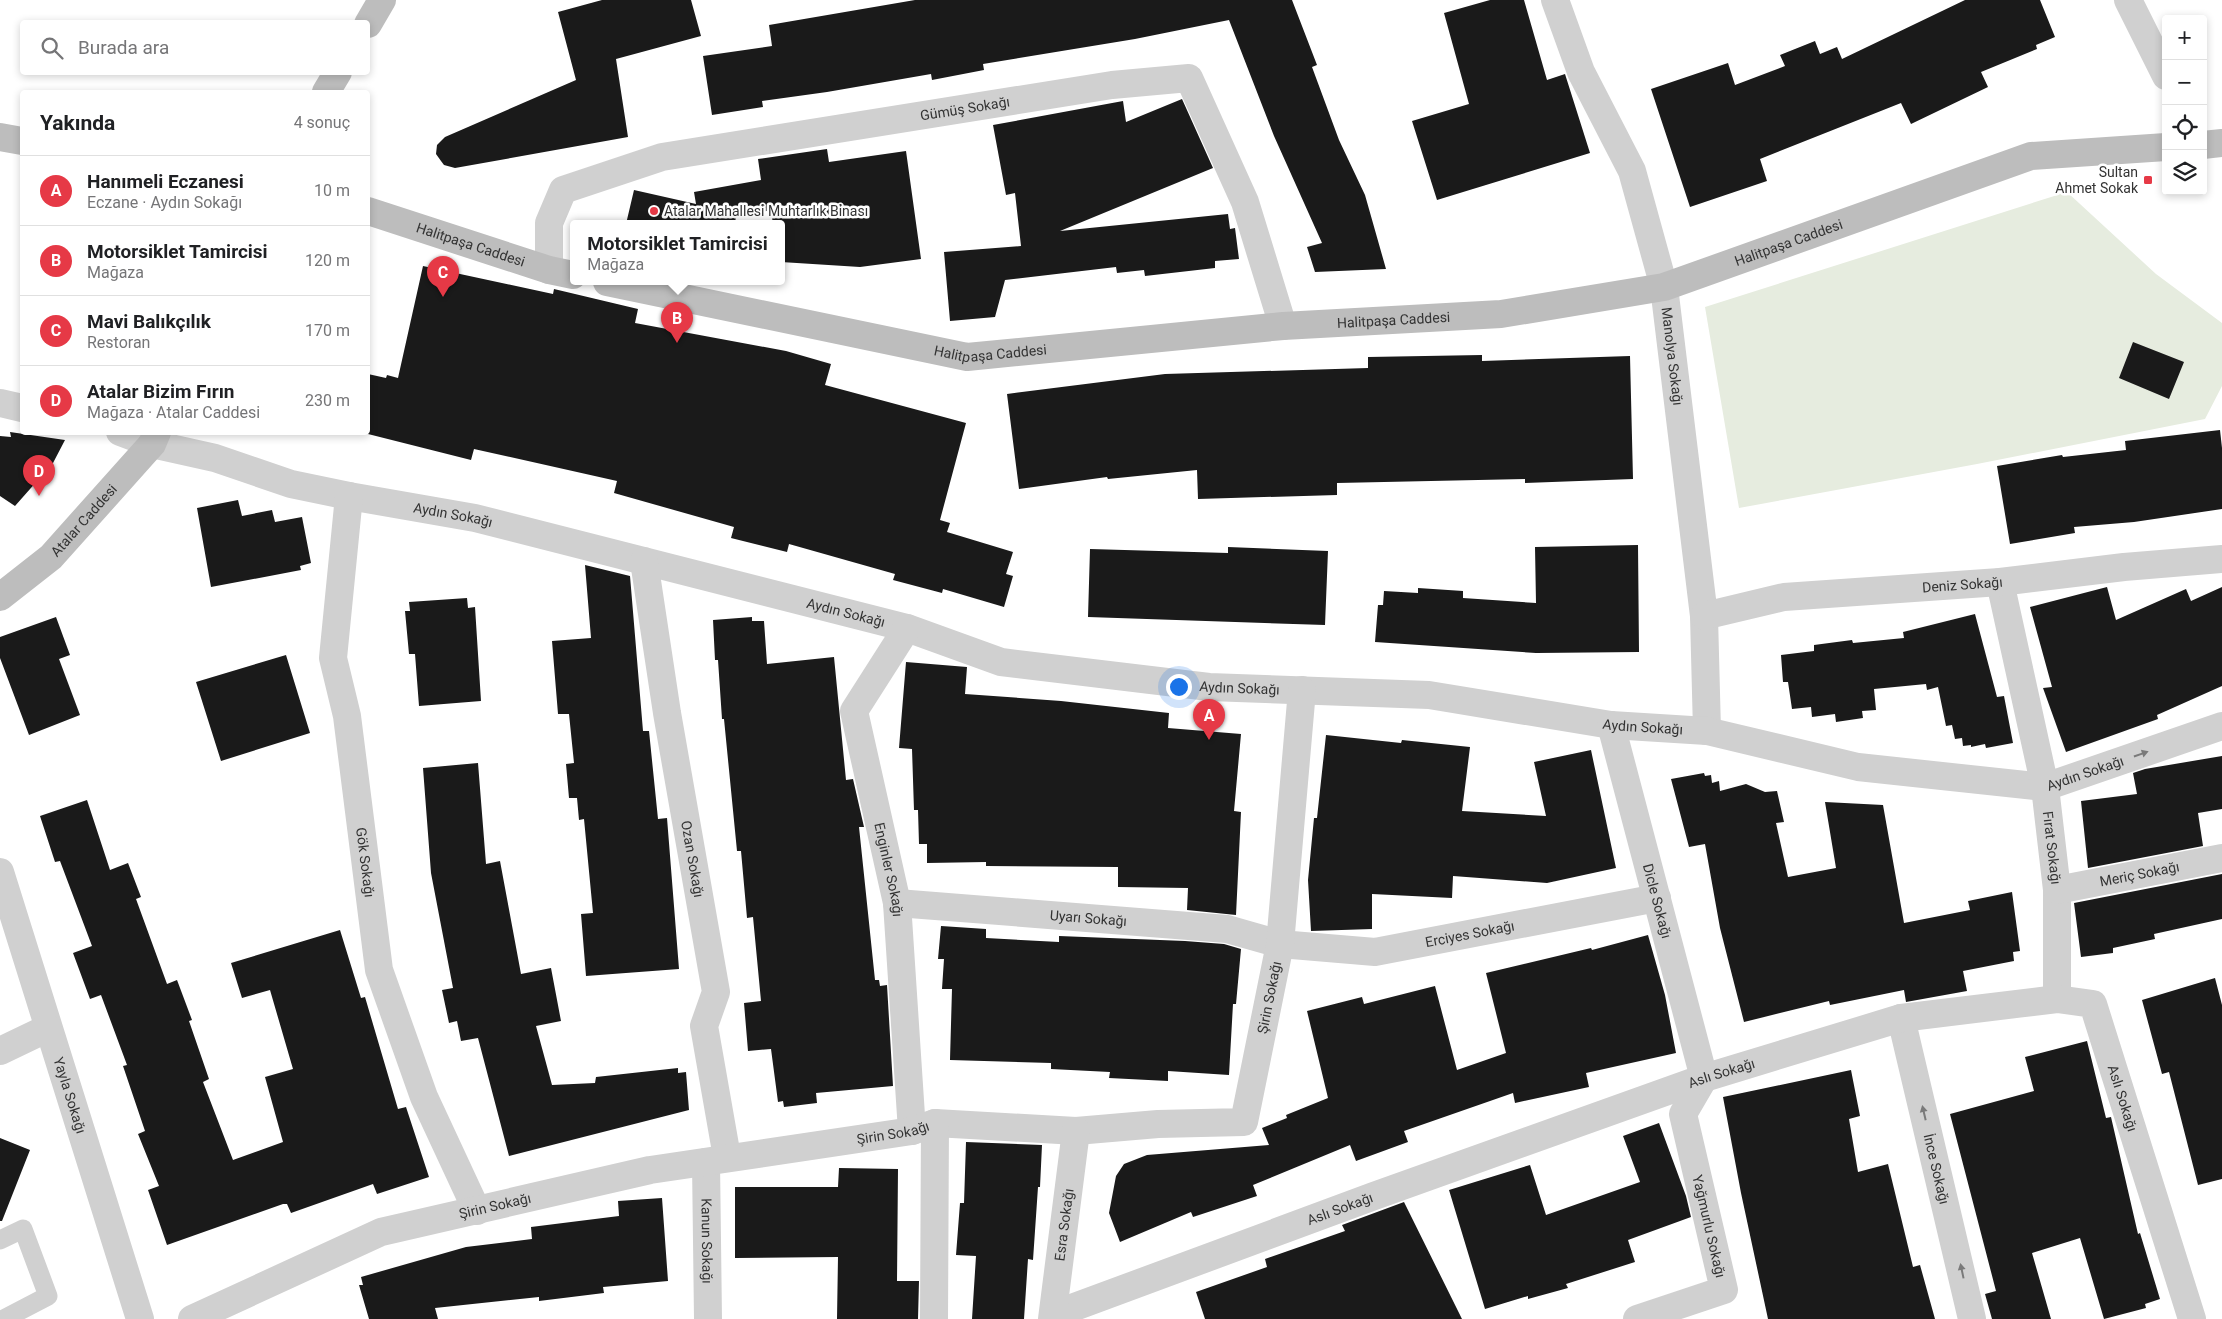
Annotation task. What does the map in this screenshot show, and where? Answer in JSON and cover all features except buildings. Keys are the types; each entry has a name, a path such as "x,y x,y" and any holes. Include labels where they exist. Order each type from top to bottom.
{"street":[{"path":"370,21 382,0"},
{"name":"Manolya Sokağı","path":"1555,0 1581,72 1632,171 1664,287 1704,616 1707,731"},
{"path":"2128,0 2162,68"},
{"path":"327,90 336,75"},
{"name":"Gümüş Sokağı","path":"561,272 549,223 563,190 662,157 1112,85 1189,78 1245,202 1283,326"},
{"path":"0,137 20,141"},
{"path":"2207,145 2222,143"},
{"name":"Halitpaşa Caddesi","path":"621,285 967,357 1283,326 1501,314 1664,287 2031,156 2162,147"},
{"name":"Halitpaşa Caddesi","path":"370,212 561,272"},
{"path":"0,404 20,408"},
{"name":"Aydın Sokağı","path":"137,435 154,438 292,484 475,518 907,628 1000,662 1209,687 1429,695 1611,725 1707,731 1858,767 2045,787 2222,726"},
{"name":"Atalar Caddesi","path":"0,597 51,557 154,438"},
{"name":"Gök Sokağı","path":"349,496 333,658 347,716 379,970 424,1097 477,1211"},
{"name":"Deniz Sokağı","path":"1704,616 1784,597 2000,582 2124,567 2222,559"},
{"name":"Ozan Sokağı","path":"644,561 667,713 716,992 704,1026 716,1160"},
{"name":"Fırat Sokağı","path":"2000,582 2045,787 2057,890 2057,999"},
{"name":"Enginler Sokağı","path":"907,628 854,711 897,904 923,1127 934,1319"},
{"name":"Şirin Sokağı","path":"192,1319 381,1232 650,1170 923,1127 1076,1131 1158,1124 1244,1122 1280,944 1302,690"},
{"name":"Dicle Sokağı","path":"1611,725 1704,1078"},
{"name":"Meriç Sokağı","path":"2057,890 2222,858"},
{"name":"Yayla Sokağı","path":"0,872 140,1319"},
{"name":"Erciyes Sokağı","path":"1280,944 1375,952 1657,898"},
{"name":"Uyarı Sokağı","path":"897,904 1227,929 1280,944"},
{"name":"Aslı Sokağı","path":"1053,1317 1384,1192 1704,1078 1901,1018 2057,999 2093,1004 2192,1319"},
{"name":"İnce Sokağı","path":"1901,1018 1972,1319"},
{"path":"0,1051 48,1028"},
{"name":"Yağmurlu Sokağı","path":"1637,1319 1724,1290 1683,1114 1704,1078"},
{"name":"Esra Sokağı","path":"1053,1317 1076,1131"},
{"name":"Kanun Sokağı","path":"708,1319 716,1160"}],"lane":[{"path":"0,1240 23,1229 48,1296 4,1319"}],"shaded area":[{"path":"2067,192 2156,274 2222,323 2222,386 2205,419 1739,508 1705,307"}],"place":[{"name":"Sultan Ahmet Sokak","path":"2148,180"},
{"name":"Atalar Mahallesi Muhtarlık Binası","path":"654,211"},
{"name":"Mavi Balıkçılık","path":"443,297"},
{"name":"Motorsiklet Tamircisi","path":"677,343"},
{"name":"Atalar Bizim Fırın","path":"39,496"},
{"name":"Hanımeli Eczanesi","path":"1209,740"}]}
